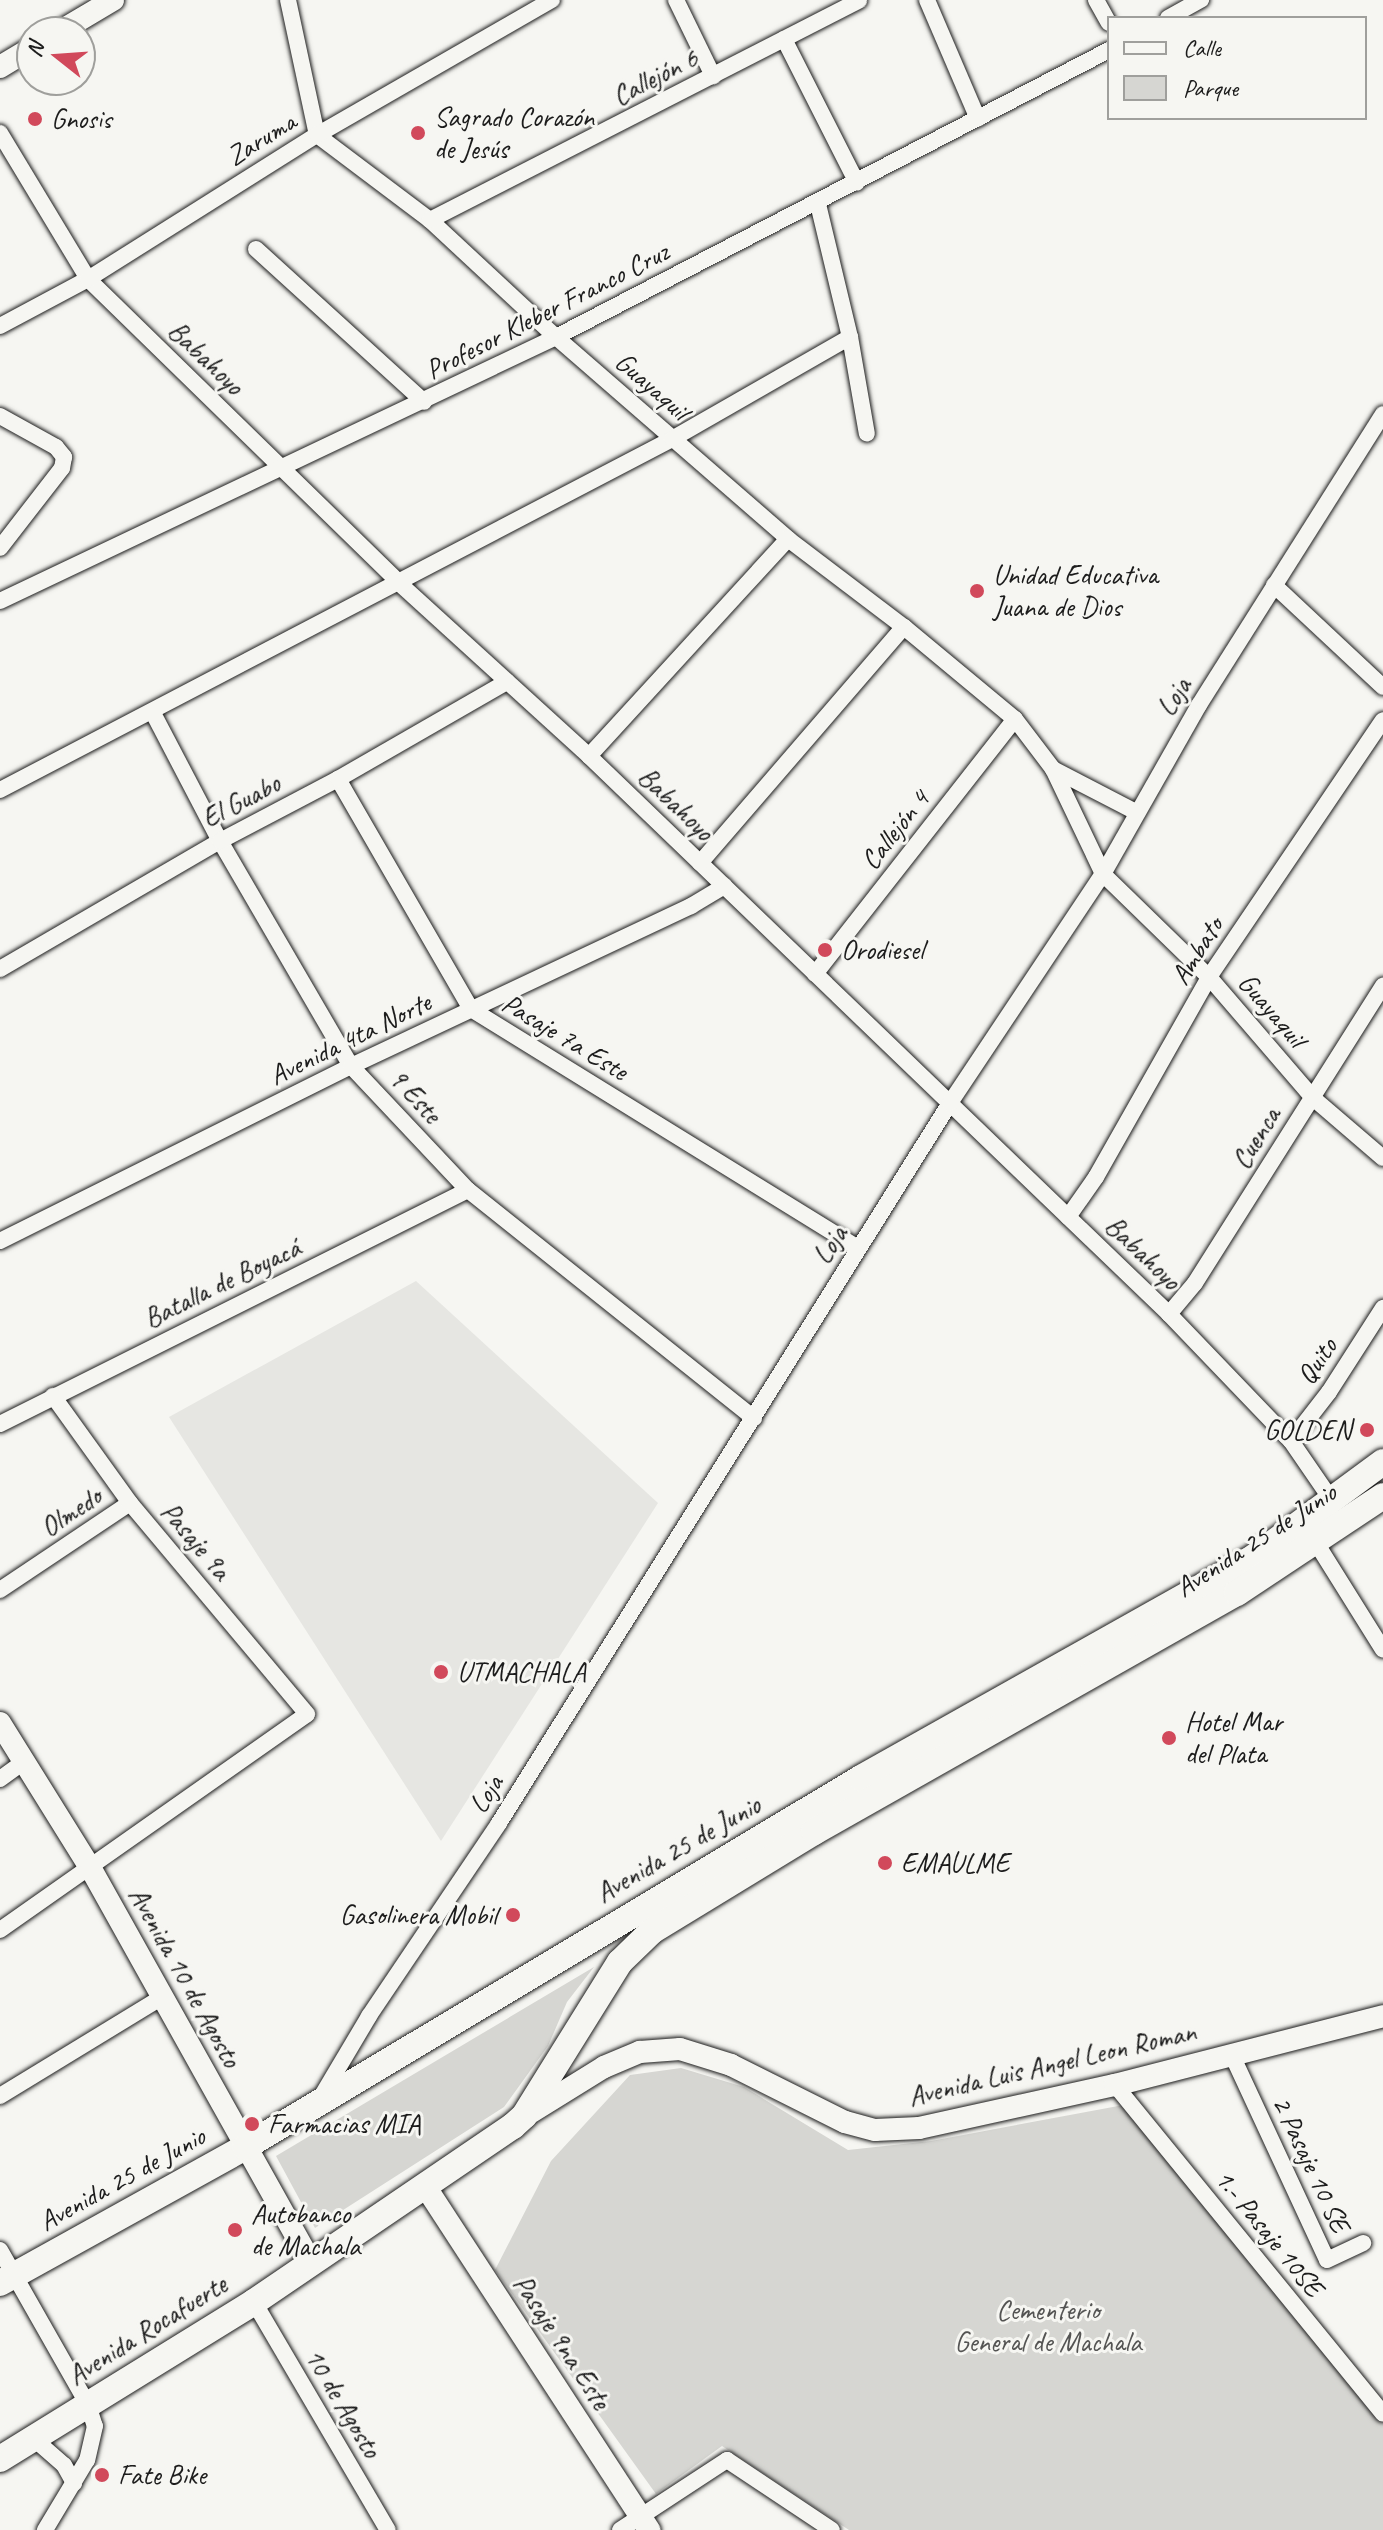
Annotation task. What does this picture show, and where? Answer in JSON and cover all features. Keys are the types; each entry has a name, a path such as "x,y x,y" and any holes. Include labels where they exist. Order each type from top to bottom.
{"main road":[{"path":"86,16 113,0"},
{"name":"Avenida 25 de Junio","path":"7,2278 245,2147 861,1778 1250,1560 1333,1502 1383,1462"},
{"name":"Avenida 25 de Junio","path":"524,2116 620,1962 652,1931 814,1832 1237,1593 1383,1496"},
{"name":"Avenida 10 de Agosto","path":"0,1723 26,1760 91,1869 311,2263"},
{"name":"Avenida Luis Angel Leon Roman","path":"524,2116 604,2067 640,2052 680,2049 731,2065 845,2122 875,2130 919,2128 1115,2085 1383,2016"},
{"name":"Avenida Rocafuerte","path":"0,2459 254,2302 471,2158 524,2116"},
{"name":"Pasaje 9na Este","path":"425,2186 645,2524"}],"street":[{"path":"288,0 317,135"},
{"name":"Zaruma","path":"0,326 88,279 317,135 552,0"},
{"path":"676,0 713,76"},
{"name":"Callejón 6","path":"430,220 859,0"},
{"path":"927,0 978,119"},
{"path":"1096,0 1107,19"},
{"path":"1172,16 1201,0"},
{"path":"784,39 857,183"},
{"name":"Profesor Kleber Franco Cruz","path":"0,601 556,337 818,204 1107,51"},
{"name":"Babahoyo","path":"0,133 88,279 399,583 589,756 1169,1314 1291,1441 1333,1502"},
{"name":"Guayaquil","path":"317,135 430,220 556,337 788,539 904,627 1015,719 1053,769 1103,874 1209,977 1313,1098 1383,1158"},
{"path":"818,204 850,337 867,434"},
{"path":"256,249 424,402"},
{"path":"0,790 153,713 672,439 850,337"},
{"name":"Loja","path":"318,2102 369,2016 499,1823 950,1103 1103,874 1136,812 1274,585 1383,414"},
{"path":"0,416 56,447 64,457 62,468 0,548"},
{"path":"589,756 788,539"},
{"path":"1274,585 1383,687"},
{"path":"700,863 904,627"},
{"name":"El Guabo","path":"0,969 220,841 338,779 507,682"},
{"name":"9 Este","path":"153,713 220,841 351,1066 468,1190 754,1418"},
{"name":"Callejón 4","path":"815,974 1015,719"},
{"name":"Ambato","path":"1068,1217 1096,1177 1209,977 1383,720"},
{"name":"Guayaquil","path":"1053,769 1136,812"},
{"name":"Pasaje 7a Este","path":"338,779 471,1009 858,1248"},
{"name":"Avenida 4ta Norte","path":"0,1241 351,1066 691,906 724,886"},
{"name":"Cuenca","path":"1169,1314 1195,1283 1383,986"},
{"name":"Batalla de Boyacá","path":"0,1424 468,1190"},
{"name":"Quito","path":"1291,1441 1329,1392 1383,1308"},
{"name":"Pasaje 9a","path":"53,1396 130,1503 307,1714 91,1869"},
{"name":"Olmedo","path":"0,1590 130,1503"},
{"path":"1315,1541 1383,1650"},
{"path":"0,1779 26,1760"},
{"path":"0,1930 91,1869"},
{"path":"0,2096 162,1997"},
{"name":"2 Pasaje 10 SE","path":"1231,2053 1327,2260 1363,2243"},
{"name":"1.- Pasaje 10SE","path":"1115,2085 1383,2414"},
{"path":"0,2250 7,2278 88,2405 95,2426 94,2443 45,2530"},
{"name":"10 de Agosto","path":"254,2302 388,2530"},
{"path":"33,2438 64,2465 74,2483"},
{"path":"620,2530 645,2524 727,2460 832,2530"}],"shaded area":[{"name":"UTMACHALA","path":"416,1281 658,1503 441,1841 169,1417"}],"green space":[{"path":"594,1967 567,2002 548,2046 504,2107 315,2228 276,2156"},
{"name":"Cementerio General de Machala","path":"681,2068 744,2087 848,2150 931,2141 1129,2104 1383,2414 1383,2530 849,2530 722,2446 656,2494 495,2270 551,2161 630,2075"}],"place":[{"name":"Gnosis","path":"35,119"},
{"name":"Sagrado Corazón de Jesús","path":"418,133"},
{"name":"Unidad Educativa Juana de Dios","path":"977,591"},
{"name":"Orodiesel","path":"825,950"},
{"name":"GOLDEN","path":"1367,1430"},
{"name":"UTMACHALA","path":"441,1672"},
{"name":"Hotel Mar del Plata","path":"1169,1738"},
{"name":"EMAULME","path":"885,1863"},
{"name":"Gasolinera Mobil","path":"513,1915"},
{"name":"Farmacias MIA","path":"252,2124"},
{"name":"Autobanco de Machala","path":"235,2230"},
{"name":"Fate Bike","path":"102,2475"}]}
